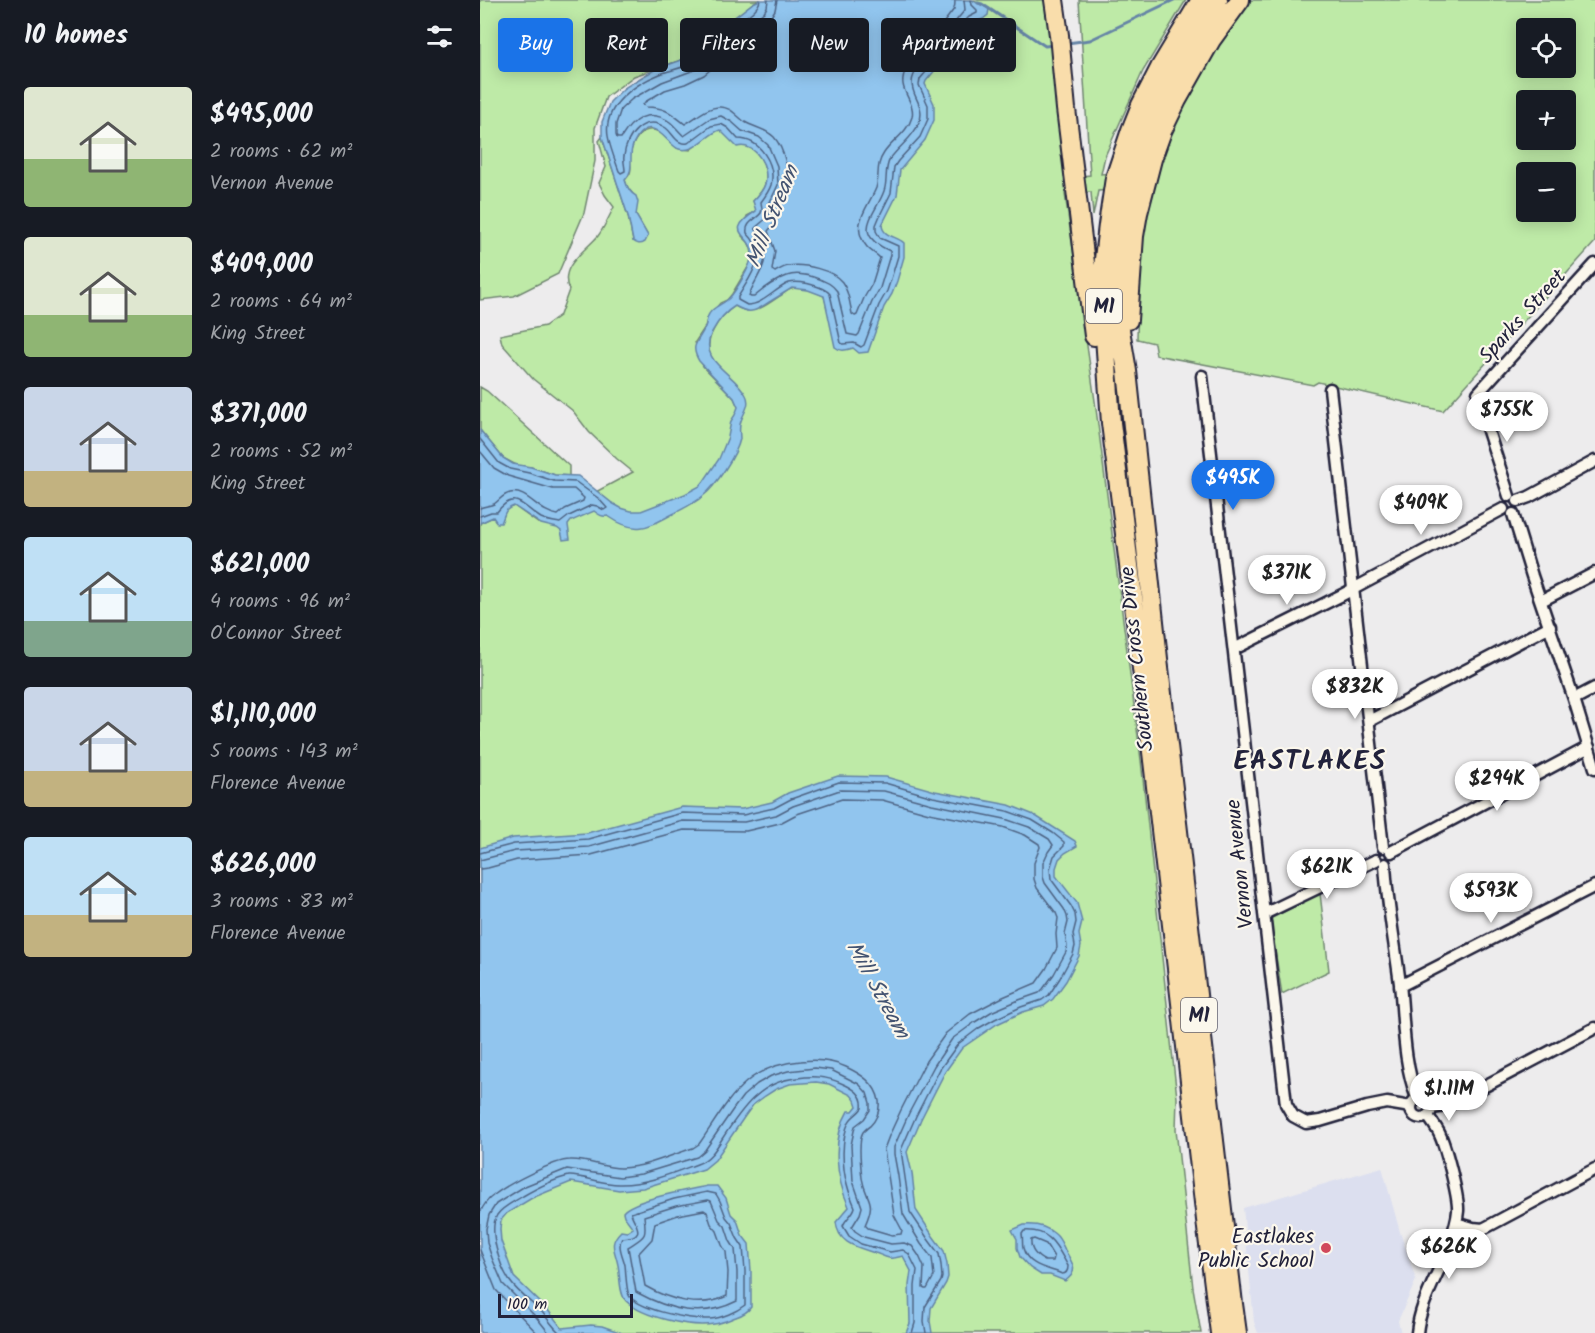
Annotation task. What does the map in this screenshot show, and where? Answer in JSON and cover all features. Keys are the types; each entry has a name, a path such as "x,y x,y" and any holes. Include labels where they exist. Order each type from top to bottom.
{"highway":[{"path":"1054,0 1063,35"},
{"path":"1065,0 1063,35 1073,174 1095,337 1111,423"},
{"name":"Southern Cross Drive","path":"1202,0 1160,68 1131,130 1129,185 1134,236 1127,371 1151,670 1209,1248 1220,1333"},
{"name":"Southern Cross Drive","path":"1151,670 1111,423 1104,322 1103,268 1107,225 1129,185 1153,114 1175,70 1218,0"},
{"path":"1129,185 1162,131 1211,40 1240,0"},
{"name":"Southern Cross Drive","path":"1154,698 1237,1333"}],"street":[{"name":"Sparks Street","path":"1514,498 1478,400 1478,393 1595,264"},
{"name":"Vernon Avenue","path":"1202,376 1286,1104 1293,1116 1306,1123 1387,1103 1414,1102"},
{"path":"1330,389 1369,721 1387,849"},
{"path":"1595,461 1529,497 1502,501 1508,511 1550,626 1595,768"},
{"path":"1234,649 1508,511 1519,508 1514,498"},
{"path":"1541,601 1595,573"},
{"path":"1369,721 1550,626"},
{"path":"1574,699 1595,688"},
{"path":"1589,747 1387,849 1376,852 1381,862 1400,986 1408,1068 1414,1102 1411,1110 1415,1116 1422,1118 1595,1028"},
{"path":"1264,914 1381,862"},
{"path":"1400,986 1595,886"},
{"path":"1414,1102 1424,1097 1430,1101 1430,1112 1439,1134 1458,1203 1456,1223 1447,1251 1425,1300 1417,1333"},
{"path":"1456,1223 1483,1229 1595,1169"}],"shaded area":[{"name":"Eastlakes Public School","path":"1382,1167 1416,1280 1398,1321 1401,1333 1258,1333 1254,1322 1243,1208"}],"green space":[{"path":"480,0 760,0 736,18 680,18 680,60 668,64 668,18 585,18 585,72 646,72 634,76 606,97 595,128 595,161 584,213 558,274 514,296 480,300"},
{"path":"941,0 1049,0 1065,178 1090,175 1079,0 1186,0 1143,71 1105,156 1101,174 1155,169 1186,98 1219,41 1251,0 1595,0 1595,242 1443,411 1318,382 1313,385 1156,355 1154,343 1137,339 1139,259 1151,187 1098,191 1093,216 1091,192 1065,194 1095,401 1141,760 1177,1098 1176,1129 1193,1288 1201,1333 555,1333 488,1255 480,876 480,523 493,517 495,520 503,518 507,510 514,506 538,523 633,472 589,432 573,411 533,379 502,344 500,335 545,326 560,315 569,290 567,274 570,267 598,236 614,207 599,183 606,167 599,141 602,137 628,216 633,241 648,236 636,215 633,194 625,180 631,171 630,158 635,141 647,130 659,132 677,148 690,150 720,129 737,146 744,146 756,152 763,163 765,184 753,201 757,211 747,216 742,236 751,248 750,264 732,294 720,303 707,319 705,327 695,342 703,366 734,398 738,407 736,383 718,366 710,353 710,338 718,322 735,306 749,311 754,310 795,288 813,291 824,296 831,322 916,72 1016,72 1016,18 935,18"},
{"path":"480,387 569,466 569,476 518,466 503,458 480,430"},
{"path":"1320,893 1329,971 1282,994 1270,919"}],"water":[{"path":"760,0 972,0 989,9 988,15 984,18 881,18 881,72 934,72 925,84 934,104 934,120 925,140 900,170 897,195 882,225 885,232 904,243 904,257 897,281 884,307 868,352 859,353 853,348 841,350 835,347 824,296 808,290 792,288 754,311 746,311 735,306 722,317 712,332 709,351 719,366 741,387 748,403 741,421 740,439 735,453 708,492 692,504 662,520 640,528 625,525 594,511 571,521 568,525 570,539 563,540 561,531 557,528 541,524 514,506 506,510 501,523 497,523 493,517 480,523 480,430 503,458 513,464 555,475 578,476 612,503 631,511 641,511 700,486 719,459 738,407 734,398 699,361 695,347 705,327 707,317 731,296 749,265 752,255 751,248 739,229 740,225 756,211 753,201 763,189 766,178 763,164 756,152 744,146 737,147 720,130 685,150 674,146 655,130 643,131 634,143 630,171 625,180 629,190 636,196 638,202 636,215 648,236 642,244 637,243 633,241 628,216 602,137 602,122 610,102 624,88 651,72 668,72 668,65 680,61 680,72 777,72 777,18 733,18"},
{"path":"838,776 886,777 935,791 1009,805 1034,815 1075,841 1077,846 1059,859 1056,868 1056,876 1077,903 1082,922 1079,934 1081,946 1079,956 1066,981 1053,999 1044,1006 1023,1012 997,1024 962,1048 945,1072 907,1152 916,1210 944,1251 947,1264 946,1283 931,1308 932,1333 906,1333 910,1323 911,1271 903,1256 889,1258 850,1244 840,1235 836,1222 849,1207 838,1172 837,1146 848,1111 853,1111 857,1106 851,1095 829,1084 816,1082 790,1084 776,1089 753,1105 715,1160 704,1169 643,1188 619,1190 571,1182 532,1198 507,1213 501,1220 501,1241 514,1277 547,1309 562,1328 591,1325 622,1333 480,1333 480,848 513,838 587,833 682,807 742,809 772,802 788,793"},
{"path":"707,1186 717,1186 726,1198 731,1214 737,1220 742,1235 749,1244 751,1307 746,1312 720,1323 704,1325 667,1320 633,1307 622,1294 614,1247 615,1240 621,1231 627,1232 633,1228 623,1212 629,1207 650,1199"},
{"path":"1024,1225 1044,1227 1057,1236 1072,1263 1073,1270 1070,1277 1065,1281 1050,1275 1041,1275 1030,1268 1020,1257 1017,1239 1012,1230"}],"waterway":[{"name":"Mill Stream","path":"1067,43 1090,40 1174,0"},
{"name":"Mill Stream","path":"978,3 1045,46 1054,45"}],"place":[{"name":"Eastlakes Public School","path":"1326,1248"}],"district":[{"name":"EASTLAKES","path":"1310,760"}]}
